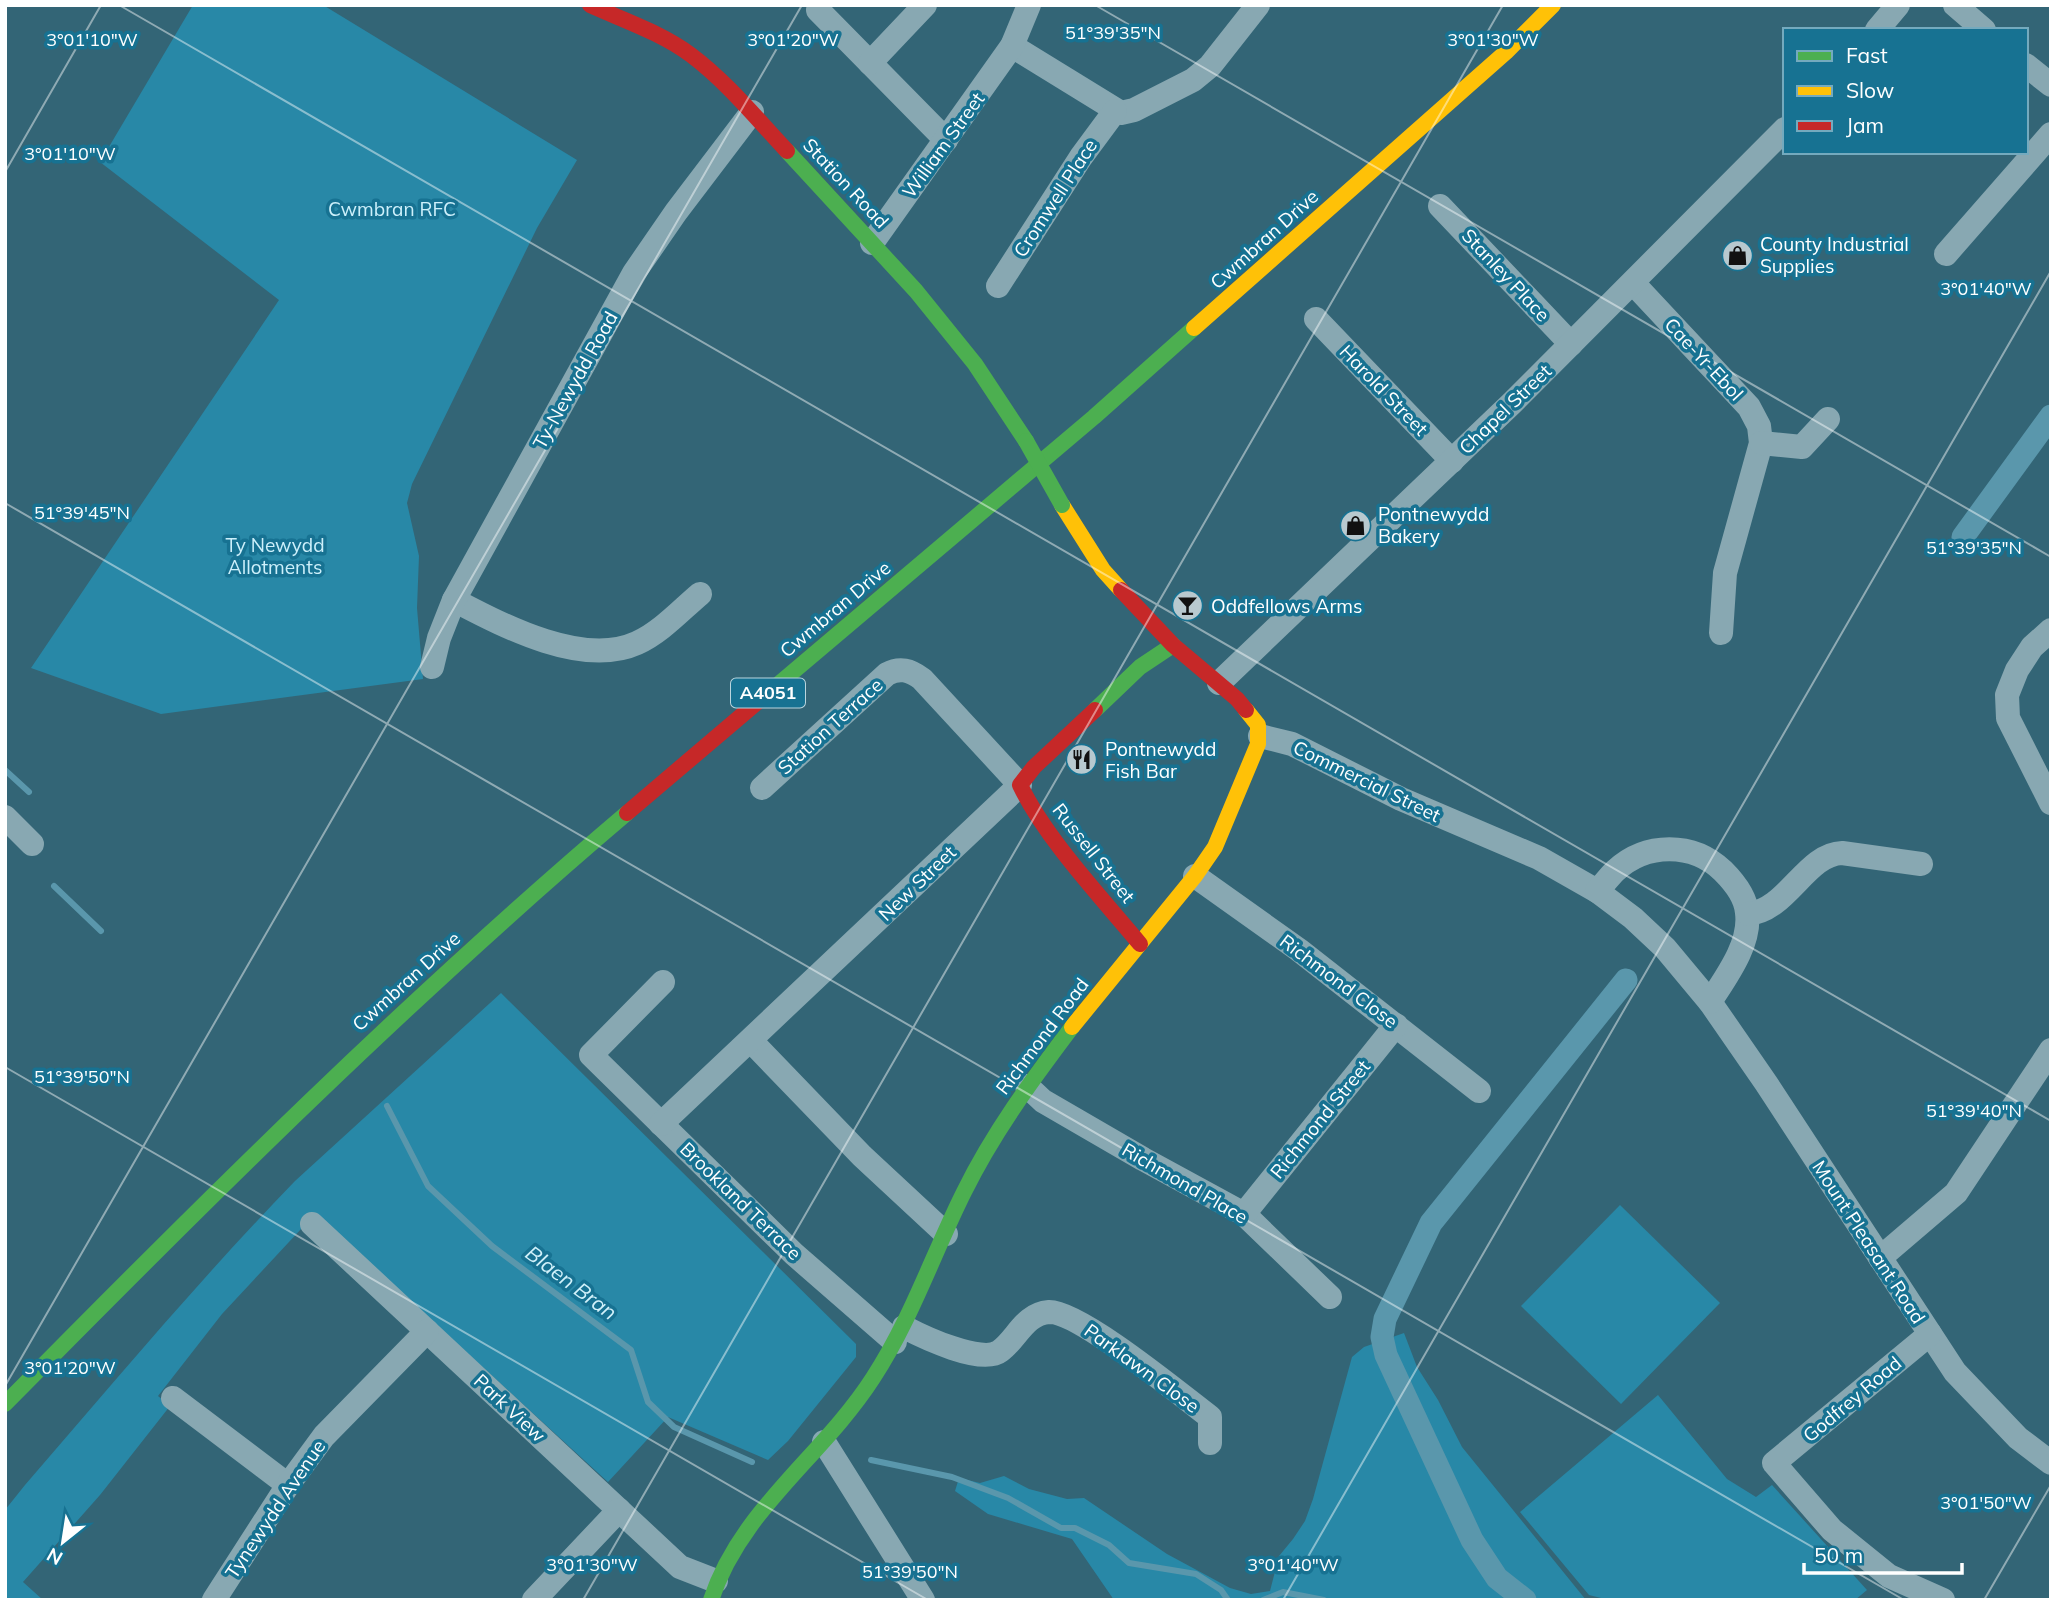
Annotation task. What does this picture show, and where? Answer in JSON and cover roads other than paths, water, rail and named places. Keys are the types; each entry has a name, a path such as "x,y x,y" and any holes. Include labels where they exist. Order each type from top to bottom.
{"street":[{"name":"Station Road","path":"590,5 656,35 690,54 708,69 752,112 916,291 975,364 1026,441 1062,506 1103,570 1173,645"},
{"path":"870,63 925,5"},
{"name":"William Street","path":"872,243 1013,46 1029,5"},
{"path":"1013,46 1121,113 1134,110 1193,80 1210,66 1258,5"},
{"name":"Cwmbran Drive","path":"5,1404 202,1204 407,1007 623,816 1094,417 1506,52 1553,5"},
{"path":"1879,28 1898,5"},
{"path":"1955,5 1982,28"},
{"path":"818,10 947,140"},
{"path":"2028,67 2051,85"},
{"name":"Cromwell Place","path":"998,286 1081,157 1115,111"},
{"name":"Ty-Newydd Road","path":"432,667 439,638 454,600 634,273 752,112"},
{"name":"Chapel Street","path":"1219,683 1452,461 1783,131"},
{"path":"1945,254 2051,134"},
{"name":"Stanley Place","path":"1440,205 1571,344"},
{"name":"Cae-Yr-Ebol","path":"1633,283 1749,407 1759,426 1760,455 1726,573 1721,633"},
{"name":"Harold Street","path":"1316,319 1452,461"},
{"path":"1761,443 1802,447 1828,419"},
{"path":"454,600 533,637 561,645 608,651 640,642 700,594"},
{"path":"2051,630 2032,648 2017,670 2007,695 2008,718 2051,803"},
{"path":"1173,645 1219,683 1253,716 1260,736"},
{"name":"New Street","path":"661,1124 1020,785 1034,767 1140,667 1173,645"},
{"name":"Station Terrace","path":"762,788 887,674 895,670 905,670 922,679 1020,785"},
{"name":"Richmond Road","path":"713,1590 746,1527 824,1441 873,1378 900,1334 977,1168 1027,1086 1195,876 1214,847 1260,736"},
{"name":"Commercial Street","path":"1260,736 1292,744 1314,754 1401,799 1539,858 1597,891 1627,913 1665,948 1710,1002"},
{"name":"Russell Street","path":"1020,785 1028,803 1059,845 1140,944"},
{"path":"5,817 32,844"},
{"path":"1597,891 1622,865 1654,852 1682,849 1706,858 1731,879 1748,914 1736,959 1710,1002"},
{"path":"1748,914 1765,910 1829,854 1842,853 1921,864"},
{"name":"Richmond Close","path":"1195,876 1299,950 1479,1091"},
{"name":"Brookland Terrace","path":"663,982 592,1055 794,1254 900,1334"},
{"name":"Mount Pleasant Road","path":"1710,1002 1955,1372 2018,1438 2051,1463"},
{"name":"Richmond Street","path":"1244,1214 1396,1025"},
{"path":"751,1041 862,1156 946,1234"},
{"path":"1880,1258 1956,1193 2051,1050"},
{"name":"Richmond Place","path":"1027,1086 1043,1101 1244,1214 1330,1297"},
{"name":"Park View","path":"312,1224 680,1567 713,1590"},
{"name":"Parklawn Close","path":"900,1334 922,1336 986,1357 999,1352 1034,1315 1051,1312 1070,1318 1093,1330 1210,1417 1210,1443"},
{"name":"Tynewydd Avenue","path":"214,1600 288,1485 324,1436 426,1331"},
{"name":"Godfrey Road","path":"1930,1334 1774,1463 1832,1530 1889,1576 1943,1600"},
{"path":"173,1398 288,1485"},
{"path":"824,1441 923,1600"},
{"path":"534,1600 619,1510"}],"waterway":[{"path":"1963,537 2051,416"},
{"name":"Blaen Bran","path":"5,770 29,792"},
{"name":"Blaen Bran","path":"54,886 101,931"},
{"path":"1525,1600 1497,1578 1472,1540 1386,1355 1382,1337 1385,1319 1431,1223 1626,980"},
{"name":"Blaen Bran","path":"387,1106 428,1186 492,1246 631,1350 648,1402 674,1427 752,1462"},
{"name":"Blaen Bran","path":"871,1460 952,1477 1008,1498 1061,1528 1075,1528 1109,1545 1129,1563 1196,1574 1221,1590 1228,1600"},
{"path":"1263,1600 1283,1592 1324,1600"}],"place":[{"name":"County Industrial Supplies","path":"1737,255"},
{"name":"Pontnewydd Bakery","path":"1355,525"},
{"name":"Oddfellows Arms","path":"1188,606"},
{"name":"Pontnewydd Fish Bar","path":"1082,760"}],"park label":[{"name":"Cwmbran RFC","path":"392,209"},
{"name":"Ty Newydd Allotments","path":"275,556"}]}
